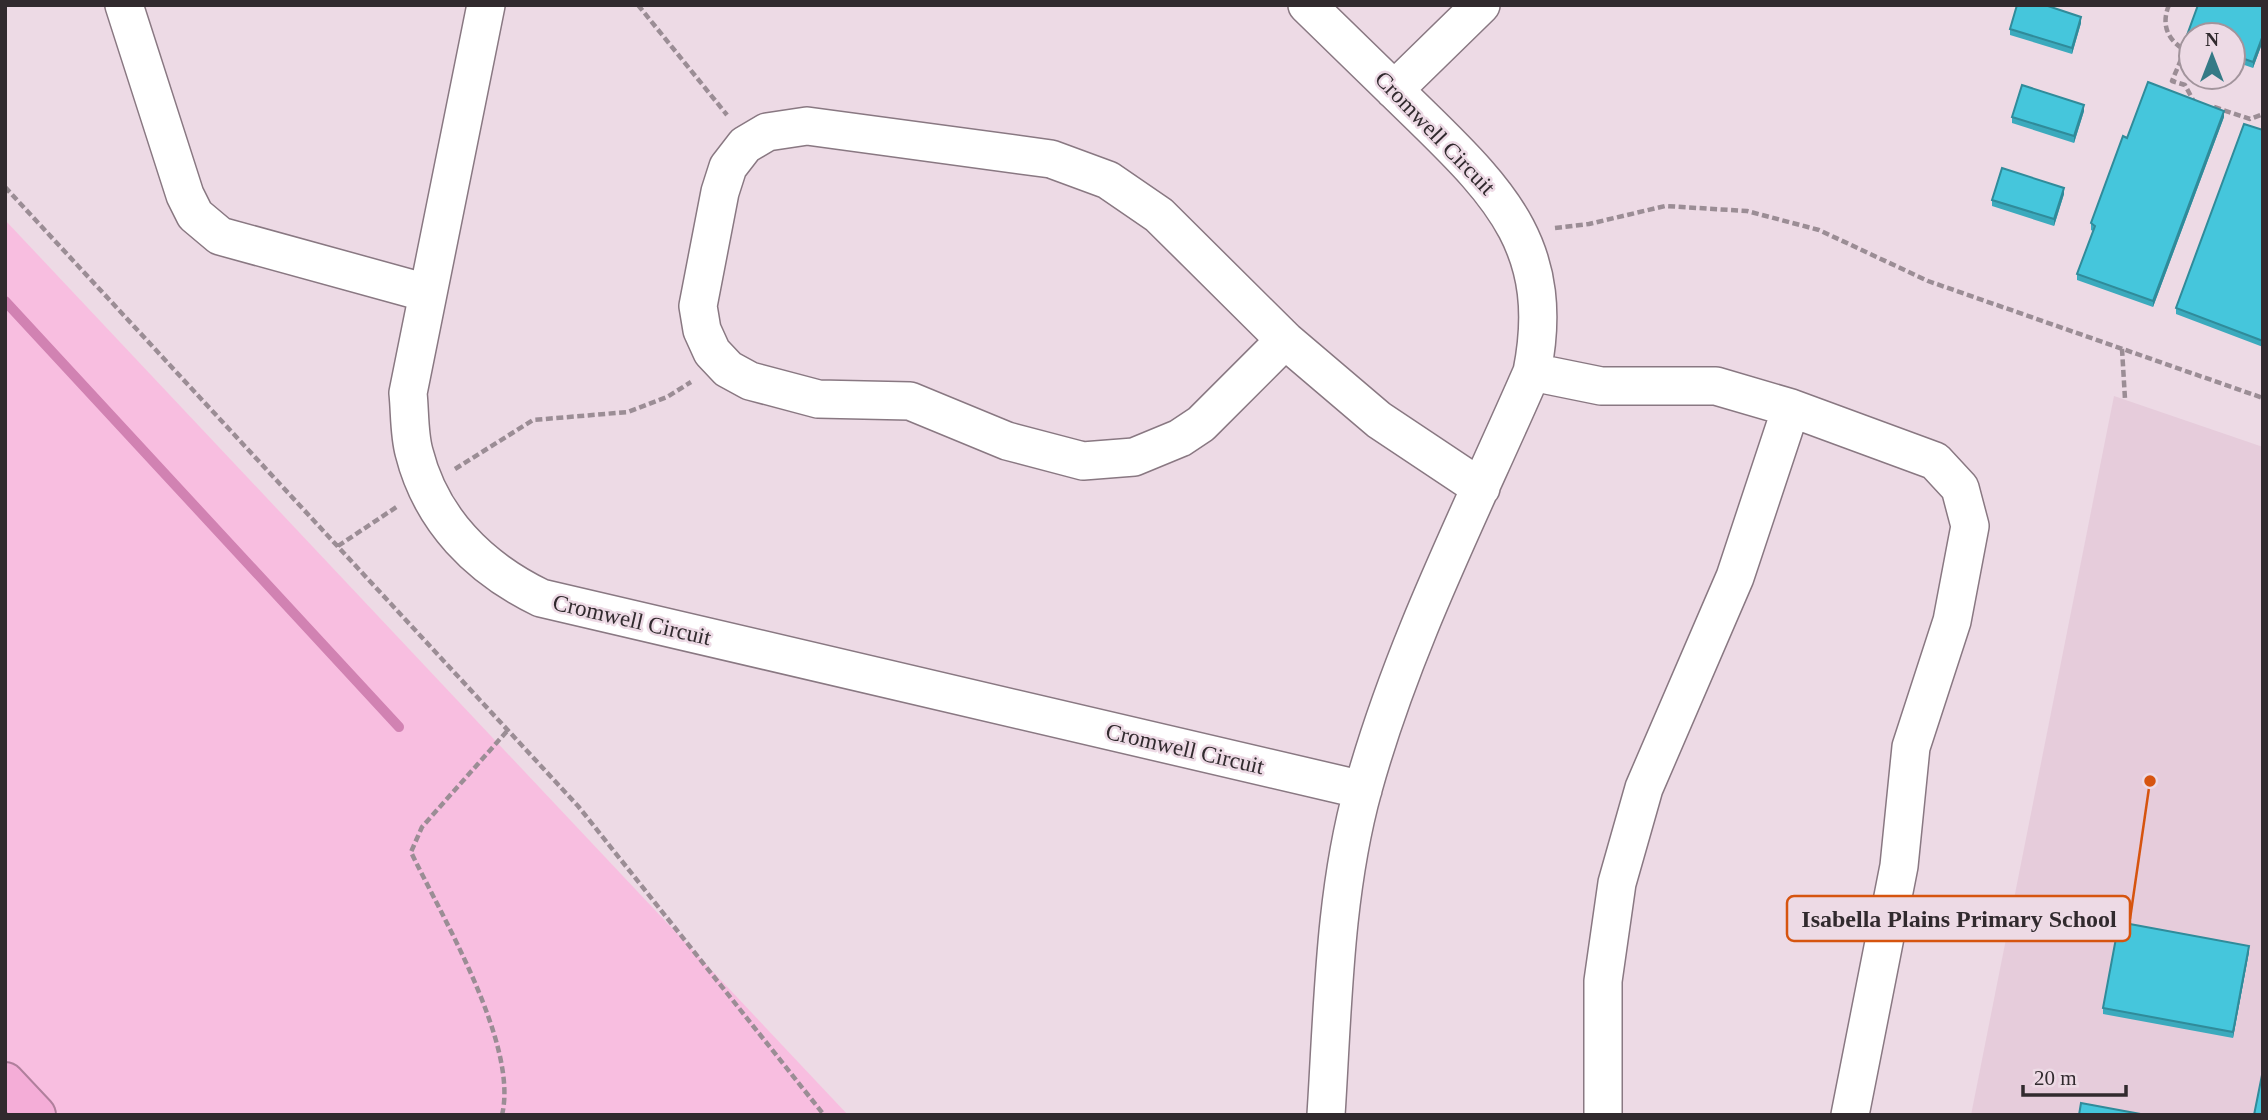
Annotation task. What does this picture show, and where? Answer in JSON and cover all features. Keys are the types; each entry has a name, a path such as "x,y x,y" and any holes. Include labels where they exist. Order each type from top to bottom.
{"highway":[{"path":"5,1082 36,1115"}],"street":[{"path":"124,5 185,195 195,215 220,236 427,293"},
{"name":"Cromwell Circuit","path":"486,5 408,393 413,451 435,482 434,505 468,551 514,585 541,598 1363,790"},
{"name":"Cromwell Circuit","path":"1307,5 1478,171 1511,214 1532,264 1537,291 1537,346 1532,372 1410,645 1363,790 1352,842 1337,948 1326,1115"},
{"path":"1394,90 1481,5"},
{"path":"1285,340 1201,424 1180,438 1133,457 1083,461 1007,442 910,401 818,399 750,381 722,363 712,352 702,330 698,306 720,192 729,167 749,143 767,132 807,127 1051,159 1108,180 1159,215 1285,340 1379,420 1481,488"},
{"path":"1532,372 1601,386 1716,386 1791,408 1935,461 1961,488 1970,526 1952,621 1911,747 1899,866 1850,1115"},
{"path":"1603,1115 1603,981 1617,883 1644,788 1735,577 1791,408"}],"path":[{"path":"638,5 749,143"},
{"path":"2169,5 2164,16 2166,29 2177,46 2185,50 2172,81 2185,85 2190,99 2250,119 2263,114"},
{"path":"5,187 578,806 812,1096 824,1115"},
{"path":"1552,228 1589,224 1665,206 1747,211 1819,230 1928,281 2263,398"},
{"path":"2122,349 2125,398"},
{"path":"338,546 533,420 628,412 667,397 722,363"},
{"path":"502,1115 505,1084 495,1035 411,852 422,827 508,730"}],"shaded area":[{"path":"5,220 848,1115 5,1115"},
{"path":"2114,396 2263,447 2263,1115 1971,1115"}],"building":[{"path":"2017,5 2045,5 2081,17 2072,48 2010,29"},
{"path":"2198,5 2263,5 2263,35 2253,62 2247,60 2247,21 2192,21"},
{"path":"2148,82 2224,111 2153,301 2077,274 2095,226 2091,223 2123,136 2127,138"},
{"path":"2022,85 2084,105 2074,136 2012,117"},
{"path":"2244,124 2263,130 2263,341 2176,308"},
{"path":"2002,168 2064,188 2054,219 1992,200"},
{"path":"2119,922 2249,946 2233,1032 2103,1008"},
{"path":"2263,1070 2263,1115 2254,1115"},
{"path":"2081,1103 2146,1115 2079,1115"}],"waterway":[{"path":"5,301 399,727"}],"place":[{"name":"Isabella Plains Primary School","path":"2150,781"}]}
